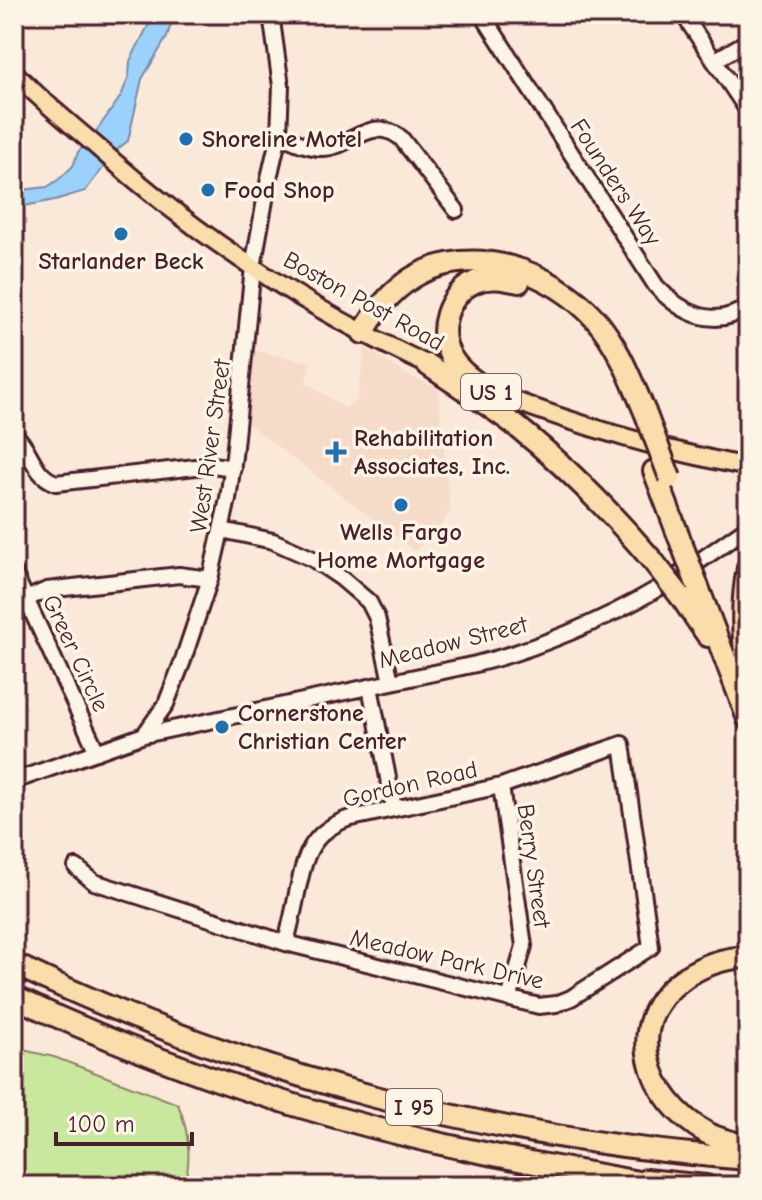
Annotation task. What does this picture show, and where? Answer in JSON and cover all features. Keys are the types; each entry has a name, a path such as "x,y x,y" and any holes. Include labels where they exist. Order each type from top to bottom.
{"highway":[{"path":"363,333 387,299 410,279 439,266 467,261 512,267 559,288 596,320 616,347 687,541 696,588 748,719"},
{"path":"489,391 457,365 447,347 444,326 450,305 457,295 475,282 496,278 533,287 576,316 606,353 637,410"},
{"path":"428,365 499,413 556,460 607,509 652,560 696,588 748,680"},
{"path":"748,568 743,597 743,626 748,673"},
{"path":"748,957 714,963 678,982 663,997 652,1015 646,1045 649,1064 657,1081 682,1114 715,1137 748,1146"},
{"name":"I 95","path":"14,964 188,1038 380,1099 547,1135 648,1150 748,1159"},
{"name":"I 95","path":"14,997 142,1052 288,1103 449,1146 578,1170 706,1186"},
{"path":"578,1170 658,1186"}],"main road":[{"name":"Boston Post Road","path":"14,72 51,109 183,218 253,267 363,333 489,391 614,435 748,467"}],"street":[{"name":"West River Street","path":"144,735 169,697 210,579 233,468 253,267 279,135 281,86 271,14"},
{"name":"Founders Way","path":"482,14 663,293 682,309 706,317 734,315 748,306"},
{"path":"683,14 748,111"},
{"path":"714,61 748,41"},
{"path":"279,135 321,148 331,147 374,129 393,132 401,138 456,210"},
{"path":"14,434 22,441 40,473 48,481 56,483 213,465 233,468"},
{"name":"Meadow Street","path":"144,735 494,660 529,648 596,621 659,588 748,527"},
{"path":"222,530 273,541 313,559 369,602 377,618 391,682"},
{"name":"Greer Circle","path":"14,573 97,752"},
{"path":"26,599 47,590 179,575 210,579"},
{"path":"370,687 394,808"},
{"path":"14,781 144,735"},
{"name":"Gordon Road","path":"286,943 305,859 317,838 332,826 347,819 501,786 622,744"},
{"name":"Meadow Park Drive","path":"76,867 94,882 286,943 539,1006 556,1004 571,998 651,947 622,744"},
{"name":"Berry Street","path":"501,786 524,946 509,999"}],"shaded area":[{"path":"365,348 411,377 438,388 450,510 441,526 415,551 247,423 252,350 310,362 306,382 345,408 357,400"}],"green space":[{"path":"14,1048 54,1057 178,1104 188,1145 184,1186 14,1186"},
{"path":"472,1176 519,1186 382,1186 386,1185"}],"water":[{"path":"154,14 174,14 167,37 142,79 128,141 85,191 14,208 14,191 47,187 73,166 78,152 121,96 129,76 130,61"}],"place":[{"name":"Shoreline Motel","path":"186,139"},
{"name":"Food Shop","path":"208,190"},
{"name":"Starlander Beck","path":"121,234"},
{"name":"Rehabilitation Associates, Inc.","path":"336,452"},
{"name":"Wells Fargo Home Mortgage","path":"401,505"},
{"name":"Cornerstone Christian Center","path":"222,727"}]}
